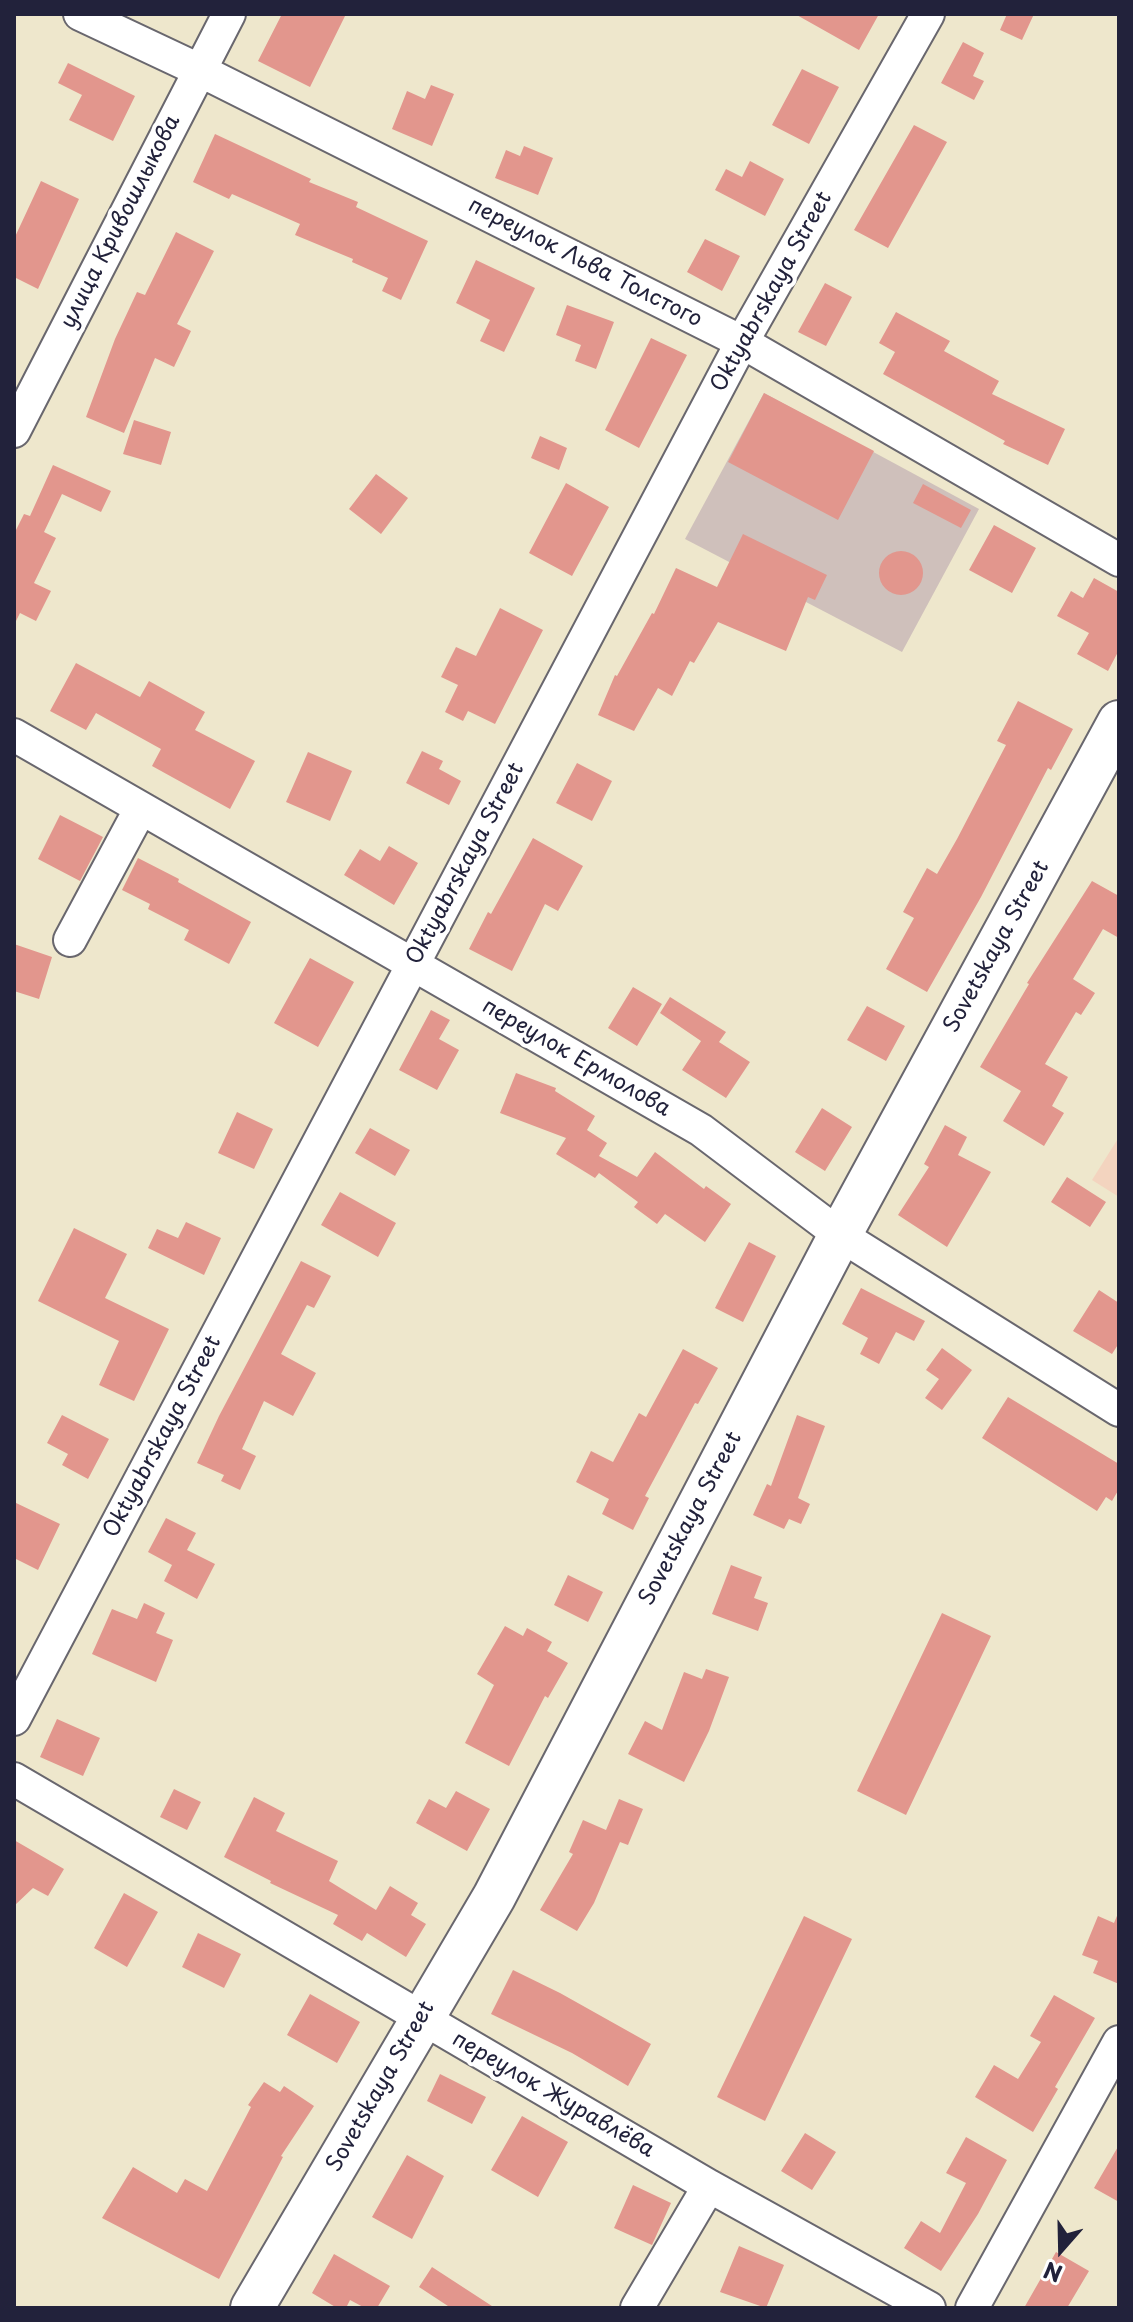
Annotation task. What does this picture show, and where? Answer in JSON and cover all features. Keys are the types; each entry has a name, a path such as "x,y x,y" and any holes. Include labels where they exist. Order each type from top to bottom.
{"main road":[{"name":"Sovetskaya Street","path":"252,2308 494,1897 840,1235 1119,722"}],"street":[{"name":"переулок Льва Толстого","path":"80,14 199,70 742,342 1119,560"},
{"name":"улица Кривошлыкова","path":"14,431 229,14"},
{"name":"Oktyabrskaya Street","path":"14,1719 742,342 928,14"},
{"name":"переулок Ермолова","path":"14,735 701,1130 840,1235 1119,1410"},
{"path":"70,940 141,808"},
{"name":"переулок Журавлёва","path":"14,1779 709,2186 929,2308"},
{"path":"972,2308 1119,2042"},
{"path":"637,2308 709,2186"}],"shaded area":[{"path":"764,393 979,509 902,652 685,539"},
{"path":"1119,1137 1119,1197 1092,1180"}],"building":[{"path":"282,14 346,14 310,87 258,61"},
{"path":"795,14 879,14 859,50"},
{"path":"1007,14 1034,14 1022,40 1000,30"},
{"path":"963,42 984,53 973,76 984,81 974,100 941,83"},
{"path":"68,63 135,96 113,141 69,120 82,95 58,83"},
{"path":"802,69 839,87 809,144 772,125"},
{"path":"431,85 454,94 432,146 392,129 407,91 425,99"},
{"path":"914,125 947,142 888,248 854,230"},
{"path":"215,134 311,179 309,182 358,202 356,207 428,241 401,300 382,291 388,278 352,262 353,259 295,235 300,224 232,194 229,199 193,182"},
{"path":"524,146 553,158 538,195 495,178 506,150 520,156"},
{"path":"750,161 784,179 765,216 715,190 726,169 742,177"},
{"path":"41,181 79,199 38,289 14,277 14,239"},
{"path":"176,232 214,251 177,324 191,331 174,367 155,358 124,433 86,417 115,339 137,292 145,295"},
{"path":"705,239 740,256 722,291 687,272"},
{"path":"476,260 535,288 504,352 480,341 490,320 456,303"},
{"path":"825,283 852,297 826,346 798,332"},
{"path":"567,305 614,322 596,369 575,361 581,345 556,335"},
{"path":"896,312 950,341 944,351 999,381 992,394 1065,429 1048,465 1003,444 1005,441 883,374 895,352 879,343"},
{"path":"651,338 687,355 639,448 605,430"},
{"path":"764,393 874,451 838,520 728,462"},
{"path":"134,420 171,432 161,465 123,454"},
{"path":"540,436 567,448 559,470 531,458"},
{"path":"53,465 111,491 101,512 62,494 44,532 56,538 34,583 51,591 36,621 20,613 14,625 14,534 24,514 30,516"},
{"path":"376,474 408,498 381,534 349,509"},
{"path":"566,483 609,507 572,576 529,553"},
{"path":"923,484 971,510 961,528 913,503"},
{"path":"994,525 1036,548 1012,593 969,570"},
{"path":"743,534 827,575 815,600 808,597 786,651 718,622 694,663 690,661 672,696 658,688 634,731 598,715 615,675 654,614 676,568 717,587"},
{"path":"901,551 917,557 923,573 917,589 901,595 885,589 879,573 885,557"},
{"path":"1094,578 1119,592 1119,650 1108,671 1077,654 1089,633 1057,616 1071,591 1083,598"},
{"path":"500,608 543,630 495,724 468,711 463,721 445,712 458,685 441,677 456,647 476,656"},
{"path":"76,663 140,697 149,681 205,712 195,730 255,761 230,809 152,766 161,749 96,713 86,730 50,711"},
{"path":"1018,701 1073,729 1051,770 1048,768 927,992 886,969 914,918 903,912 927,868 937,874 957,839 1006,745 997,741"},
{"path":"422,751 443,761 439,769 461,781 449,805 406,783"},
{"path":"308,752 352,771 330,821 286,802"},
{"path":"577,763 612,781 592,821 556,803"},
{"path":"60,815 103,837 80,881 38,859"},
{"path":"533,838 583,866 558,911 545,904 512,971 469,949"},
{"path":"389,846 418,863 394,905 344,875 360,849 380,861"},
{"path":"138,858 251,922 229,964 184,940 189,930 148,909 150,904 122,890"},
{"path":"1092,881 1119,896 1119,938 1103,929 1073,979 1095,993 1081,1015 1076,1012 1045,1064 1068,1077 1052,1106 1064,1113 1044,1146 1003,1121 1021,1091 980,1067 1027,983"},
{"path":"14,944 52,957 39,999 14,991"},
{"path":"310,958 354,982 318,1047 274,1023"},
{"path":"633,987 662,1004 637,1046 608,1028"},
{"path":"670,997 726,1032 719,1042 750,1062 726,1098 682,1070 701,1041 660,1013"},
{"path":"867,1006 905,1026 886,1061 847,1040"},
{"path":"431,1010 450,1020 439,1039 459,1050 437,1090 399,1070"},
{"path":"516,1073 556,1088 555,1091 595,1116 587,1130 607,1143 599,1156 637,1177 655,1152 704,1189 706,1186 731,1204 705,1242 665,1214 657,1224 634,1207 638,1202 599,1173 595,1178 556,1154 566,1138 500,1113"},
{"path":"822,1108 852,1127 825,1171 795,1152"},
{"path":"237,1112 273,1129 254,1169 218,1153"},
{"path":"945,1125 967,1137 958,1155 991,1172 947,1247 898,1215 929,1167 924,1164"},
{"path":"370,1128 410,1150 395,1176 355,1153"},
{"path":"1067,1177 1106,1202 1090,1227 1051,1202"},
{"path":"340,1192 396,1223 378,1257 321,1225"},
{"path":"186,1222 221,1238 204,1275 148,1248 157,1229 178,1238"},
{"path":"74,1228 127,1254 105,1298 169,1329 134,1401 99,1385 119,1341 38,1301"},
{"path":"749,1242 776,1256 743,1322 715,1308"},
{"path":"301,1261 331,1276 314,1308 307,1305 281,1354 316,1373 293,1416 264,1401 242,1449 256,1456 240,1490 221,1481 224,1475 197,1463"},
{"path":"861,1288 925,1321 914,1341 896,1332 879,1364 860,1354 868,1338 842,1324"},
{"path":"1099,1290 1119,1303 1119,1343 1112,1354 1073,1331"},
{"path":"942,1348 972,1370 942,1410 925,1398 939,1379 926,1370"},
{"path":"683,1349 718,1368 698,1404 695,1403 645,1496 649,1498 633,1530 602,1514 609,1499 576,1482 591,1451 613,1462 639,1413 646,1417"},
{"path":"1008,1397 1119,1464 1119,1489 1112,1501 1106,1497 1097,1511 982,1438"},
{"path":"62,1415 109,1439 88,1479 62,1465 68,1454 47,1443"},
{"path":"797,1415 825,1426 798,1498 810,1504 801,1524 789,1519 784,1529 753,1515 767,1484 771,1486"},
{"path":"14,1502 60,1524 38,1570 14,1558"},
{"path":"166,1518 196,1533 187,1550 215,1564 197,1599 164,1581 172,1565 148,1552"},
{"path":"731,1565 762,1577 754,1598 768,1603 758,1631 712,1614"},
{"path":"568,1575 603,1592 588,1622 554,1605"},
{"path":"144,1603 165,1613 156,1633 173,1640 156,1682 92,1654 112,1609 137,1619"},
{"path":"942,1613 991,1636 906,1815 857,1791"},
{"path":"505,1626 523,1636 527,1628 552,1642 547,1651 568,1663 548,1698 545,1696 509,1766 465,1743 494,1685 477,1674"},
{"path":"706,1669 729,1677 709,1731 684,1782 628,1754 645,1721 662,1730 684,1672 702,1679"},
{"path":"57,1719 100,1738 83,1776 40,1757"},
{"path":"174,1789 201,1802 187,1830 160,1817"},
{"path":"456,1791 490,1809 467,1851 416,1823 429,1799 446,1808"},
{"path":"254,1797 285,1813 276,1831 338,1861 329,1881 376,1910 390,1886 418,1903 411,1915 426,1924 406,1957 367,1933 362,1941 333,1924 338,1915 224,1857"},
{"path":"619,1799 643,1809 628,1845 620,1842 594,1903 577,1931 540,1910 573,1854 569,1852 583,1820 606,1830"},
{"path":"14,1840 64,1869 48,1896 33,1888 14,1906"},
{"path":"124,1893 158,1912 127,1967 94,1948"},
{"path":"1119,1911 1119,1984 1093,1973 1098,1961 1082,1955 1098,1916 1114,1923"},
{"path":"804,1916 852,1939 765,2121 717,2097"},
{"path":"198,1933 241,1954 224,1988 182,1967"},
{"path":"513,1970 651,2044 628,2086 572,2053 491,2014"},
{"path":"310,1994 360,2022 337,2063 287,2035"},
{"path":"1054,1995 1095,2018 1033,2132 975,2097 994,2065 1018,2079 1041,2042 1030,2036"},
{"path":"440,2074 486,2097 472,2124 427,2101"},
{"path":"264,2082 280,2092 284,2086 314,2106 281,2156 219,2279 102,2218 133,2167 177,2193 185,2179 207,2191 251,2107 248,2105"},
{"path":"522,2116 568,2142 538,2197 491,2170"},
{"path":"805,2133 836,2152 812,2190 781,2171"},
{"path":"966,2137 1007,2160 978,2214 941,2271 904,2248 921,2221 940,2233 966,2183 946,2173"},
{"path":"1119,2145 1119,2202 1094,2188"},
{"path":"407,2155 444,2176 412,2239 372,2217"},
{"path":"633,2185 671,2203 652,2245 614,2228"},
{"path":"739,2246 784,2265 766,2308 720,2292"},
{"path":"1056,2252 1089,2271 1067,2308 1024,2308"},
{"path":"334,2254 390,2286 377,2308 365,2308 350,2300 346,2308 337,2308 312,2293"},
{"path":"432,2267 495,2308 451,2308 419,2287"}]}
